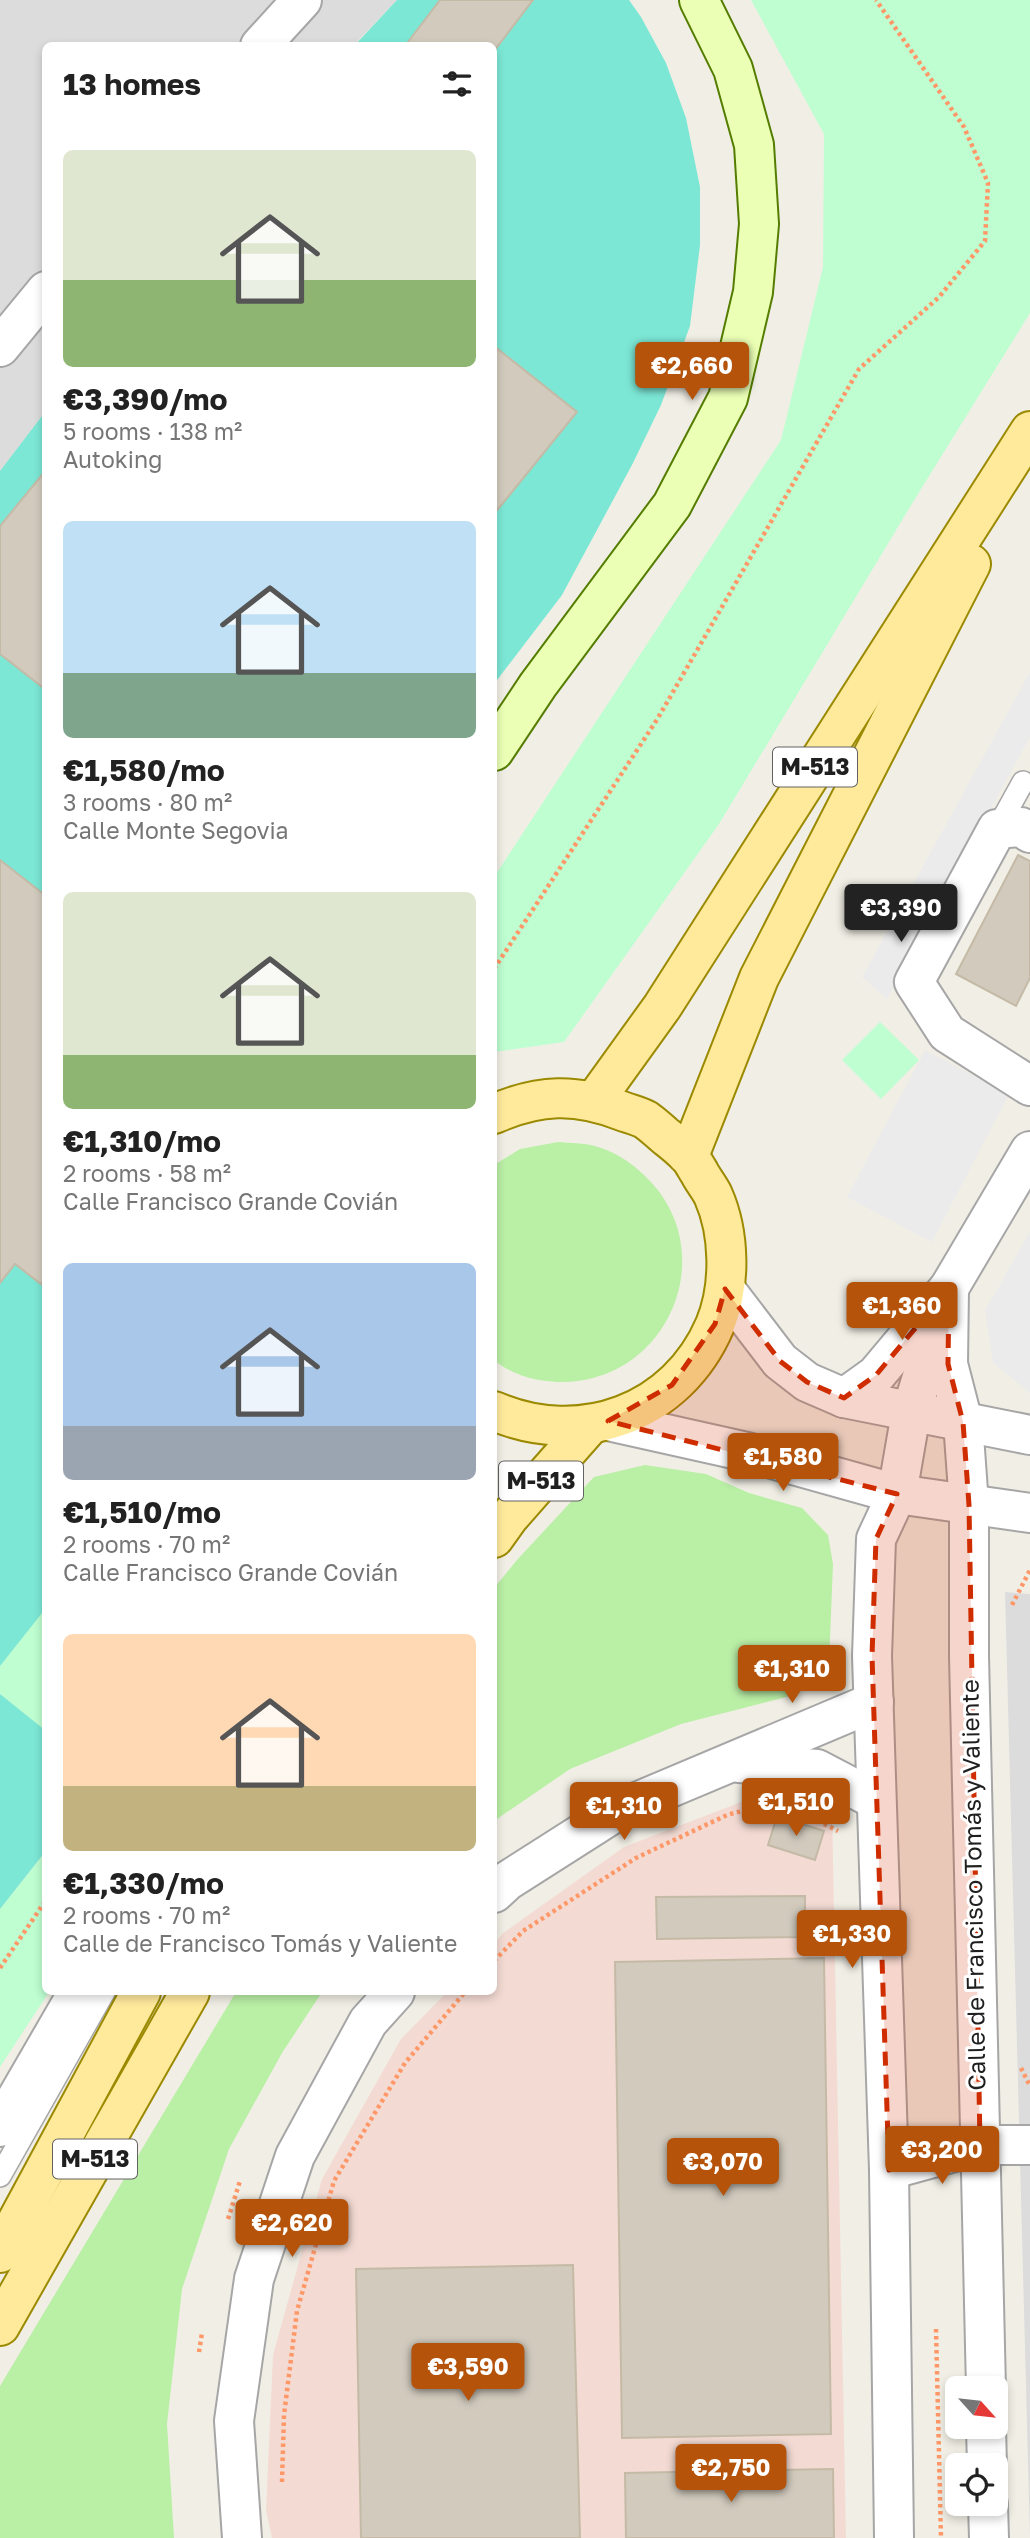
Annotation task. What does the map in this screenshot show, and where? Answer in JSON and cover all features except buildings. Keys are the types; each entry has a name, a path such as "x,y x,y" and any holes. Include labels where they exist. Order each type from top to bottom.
{"main road":[{"name":"M-513","path":"595,1100 662,1007 1030,431"},
{"name":"M-513","path":"689,1156 759,978 1030,449"},
{"name":"M-513","path":"497,1113 517,1104 555,1097 595,1100 646,1120 689,1156 713,1196 726,1242 725,1289 715,1324 697,1357 672,1385 642,1406 599,1423 553,1427 516,1420 497,1412"},
{"name":"M-513","path":"497,1534 509,1517 599,1423"},
{"name":"M-513","path":"0,2253 139,1995"},
{"name":"M-513","path":"0,2326 188,1995"}],"street":[{"path":"264,42 302,0"},
{"path":"497,746 538,685 672,505 728,398 753,292 759,224 754,145 733,69 699,0"},
{"path":"0,347 42,296"},
{"path":"1014,831 914,982 947,1034 1030,1086"},
{"path":"844,1398 876,1375 949,1288 1030,1152"},
{"path":"894,2538 889,2170 872,1656 876,1539 897,1494 911,1413 949,1288"},
{"name":"Calle de Francisco Tomás y Valiente","path":"949,1288 948,1364 963,1422 969,1505 969,1656 986,2376"},
{"path":"725,1289 780,1361 807,1382 844,1398 1030,1435"},
{"path":"599,1423 747,1452 897,1494 1030,1513"},
{"path":"497,1890 507,1881 620,1810 874,1702"},
{"path":"733,1763 817,1769 876,1800"},
{"path":"0,2127 78,1995"},
{"path":"242,2538 234,2421 254,2279 295,2156 368,2022 392,1995"},
{"path":"889,2170 980,2145 1030,2145"},
{"path":"988,2516 989,2538"}],"lane":[{"path":"1014,831 1028,780"},
{"path":"0,2176 102,1995"}],"path":[{"path":"497,964 658,718 859,369 939,297 985,241 988,183 964,127 876,0"},
{"path":"788,1805 844,1834"},
{"path":"497,1958 523,1931 636,1858 727,1815 751,1808 763,1808"},
{"path":"0,1968 42,1906"},
{"path":"282,2491 284,2415 298,2311 334,2181 405,2063 462,1995"},
{"path":"936,2320 941,2538"}],"highlighted area":[{"path":"949,1288 948,1364 963,1422 969,1505 980,2145 889,2170 872,1656 876,1539 897,1494 608,1421 672,1385 715,1324 725,1289 780,1361 807,1382 844,1398 876,1375"}],"shaded area":[{"path":"0,0 397,0 357,42 42,42 42,416 0,471"},
{"path":"397,0 629,0 666,63 686,118 700,187 700,245 690,326 661,405 562,595 497,680 497,42 358,42"},
{"path":"42,416 42,1613 0,1666 0,471"},
{"path":"1030,672 1030,737 887,999 862,977"},
{"path":"925,1050 1009,1094 932,1242 847,1197"},
{"path":"1030,1231 1030,1393 993,1363 985,1311"},
{"path":"1005,1592 1030,1594 1030,2538"},
{"path":"0,1694 42,1728 42,1856 0,1909"},
{"path":"767,1792 832,1808 846,2538 272,2538 266,2510 273,2355 322,2179 401,2039 444,1995 497,1995 497,1940 503,1933 624,1847"}],"green space":[{"path":"751,0 1030,0 1030,313 719,824 564,1042 497,1052 497,872 781,440 823,267 824,134"},
{"path":"880,1022 919,1060 881,1099 842,1060"},
{"path":"558,1142 586,1144 622,1158 645,1176 668,1206 680,1239 682,1273 674,1306 657,1335 632,1359 601,1376 564,1382 545,1381 527,1377 497,1363 497,1163 520,1149"},
{"path":"645,1465 706,1474 749,1493 802,1508 828,1535 833,1564 829,1664 813,1684 790,1696 681,1724 570,1769 497,1819 497,1584 594,1477"},
{"path":"42,1612 42,1729 0,1694 0,1666"},
{"path":"42,1856 42,1995 47,1995 0,2067 0,1909"},
{"path":"234,1995 320,1995 282,2053 229,2149 182,2289 167,2424 174,2538 0,2538 0,2386"}]}
